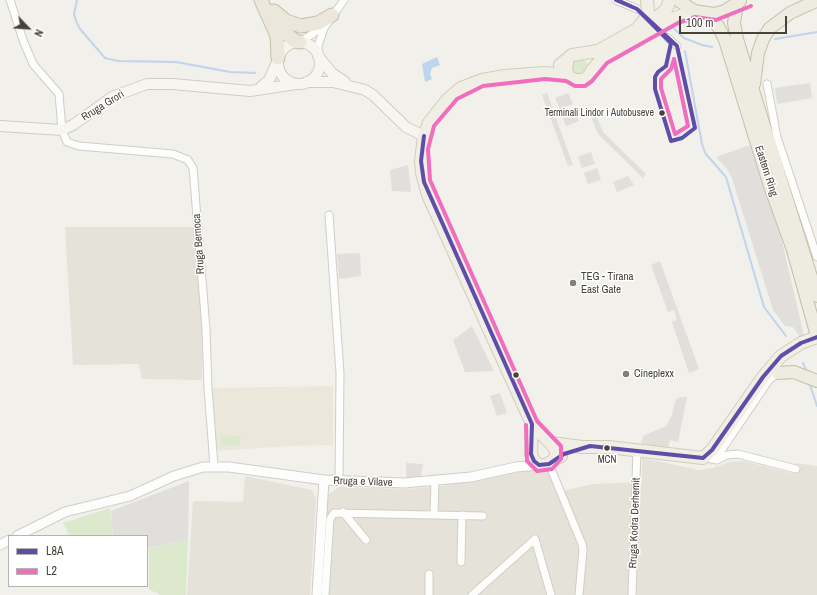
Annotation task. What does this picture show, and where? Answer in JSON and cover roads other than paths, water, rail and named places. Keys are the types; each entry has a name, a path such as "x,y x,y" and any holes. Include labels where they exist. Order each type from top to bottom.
{"highway":[{"path":"261,0 277,36 278,59"},
{"name":"Eastern Ring","path":"678,0 718,26 725,40 770,186 793,250 817,337"},
{"path":"794,0 816,2"},
{"path":"698,12 714,14 725,11 741,2"},
{"name":"Eastern Ring","path":"741,2 734,23 735,31 817,296"},
{"path":"754,89 758,53 763,39 770,28 790,13 816,2"},
{"path":"271,6 286,21 301,26 318,23 332,15"},
{"path":"271,6 285,32 300,42"},
{"path":"778,373 794,372 817,381"}],"main road":[{"path":"637,29 645,19 648,11 647,0"},
{"path":"568,75 565,67 572,55 598,51 660,16 670,0"},
{"path":"532,424 532,449 534,461 548,463 556,451 532,424 428,195 422,173 424,136 429,123 439,109 461,88 482,80 545,73 568,75 576,80 583,80 588,77 592,69 603,58 675,18 698,12"},
{"path":"254,90 269,80 278,59 286,46 294,42 309,45 315,50 332,73 350,85"},
{"path":"584,54 591,60 592,69"},
{"path":"307,82 317,71 318,56"},
{"path":"278,59 281,75 289,82 296,84 321,81 350,85 369,92 406,127 424,136"},
{"path":"545,73 567,62"},
{"name":"Rruga Grori","path":"62,130 73,125 112,97 147,84 173,84 254,90 278,85 296,84"},
{"path":"0,126 62,130"},
{"path":"703,458 710,453 763,377 781,356 801,343 817,337"},
{"path":"532,449 539,442 549,442"},
{"name":"Rruga e Vilave","path":"549,442 582,447 600,446 703,458"},
{"name":"Rruga e Vilave","path":"548,463 582,447"}],"street":[{"path":"10,0 23,40 33,64 59,94 62,130"},
{"path":"300,42 317,30 344,0"},
{"path":"616,0 637,9"},
{"path":"318,56 320,37 332,15"},
{"path":"668,38 677,46"},
{"path":"767,84 777,136 817,258"},
{"name":"Rruga Bernoca","path":"62,130 67,142 80,146 173,154 188,160 193,168 206,329 208,388 214,466"},
{"path":"329,215 340,372 339,481"},
{"path":"703,458 714,456 721,452 769,380 778,373"},
{"path":"516,467 532,449"},
{"name":"Rruga Kodra Derhemit","path":"632,595 637,450"},
{"path":"703,458 717,460 727,455 738,454 796,469"},
{"path":"548,463 582,544 583,550 579,595"},
{"name":"Rruga e Vilave","path":"317,595 324,480 404,483 434,481 548,463"},
{"path":"19,535 65,512 130,496 191,470 214,466 324,480"},
{"path":"434,481 434,514"},
{"path":"343,512 366,540"},
{"path":"326,595 330,519 334,513 483,516"},
{"path":"461,562 462,516"},
{"path":"472,595 535,539 549,594"},
{"path":"429,574 429,595"}],"water":[{"path":"437,57 440,65 432,68 430,74 432,79 425,82 422,64"}],"waterway":[{"path":"77,0 74,14 76,21 80,29 105,58 118,61 176,62 230,72 255,73"},
{"path":"670,25 684,38 712,47"},
{"path":"775,39 817,32"},
{"path":"685,51 702,144 705,153 726,177 764,307 786,336"},
{"path":"803,363 807,372"},
{"path":"809,382 817,406"}],"tunnel":[{"path":"655,26 668,38"}],"place":[{"name":"Terminali Lindor i Autobuseve","path":"662,113"},
{"name":"TEG - Tirana East Gate","path":"573,283"},
{"name":"Cineplexx","path":"626,374"},
{"name":"MCN","path":"607,448"}]}
